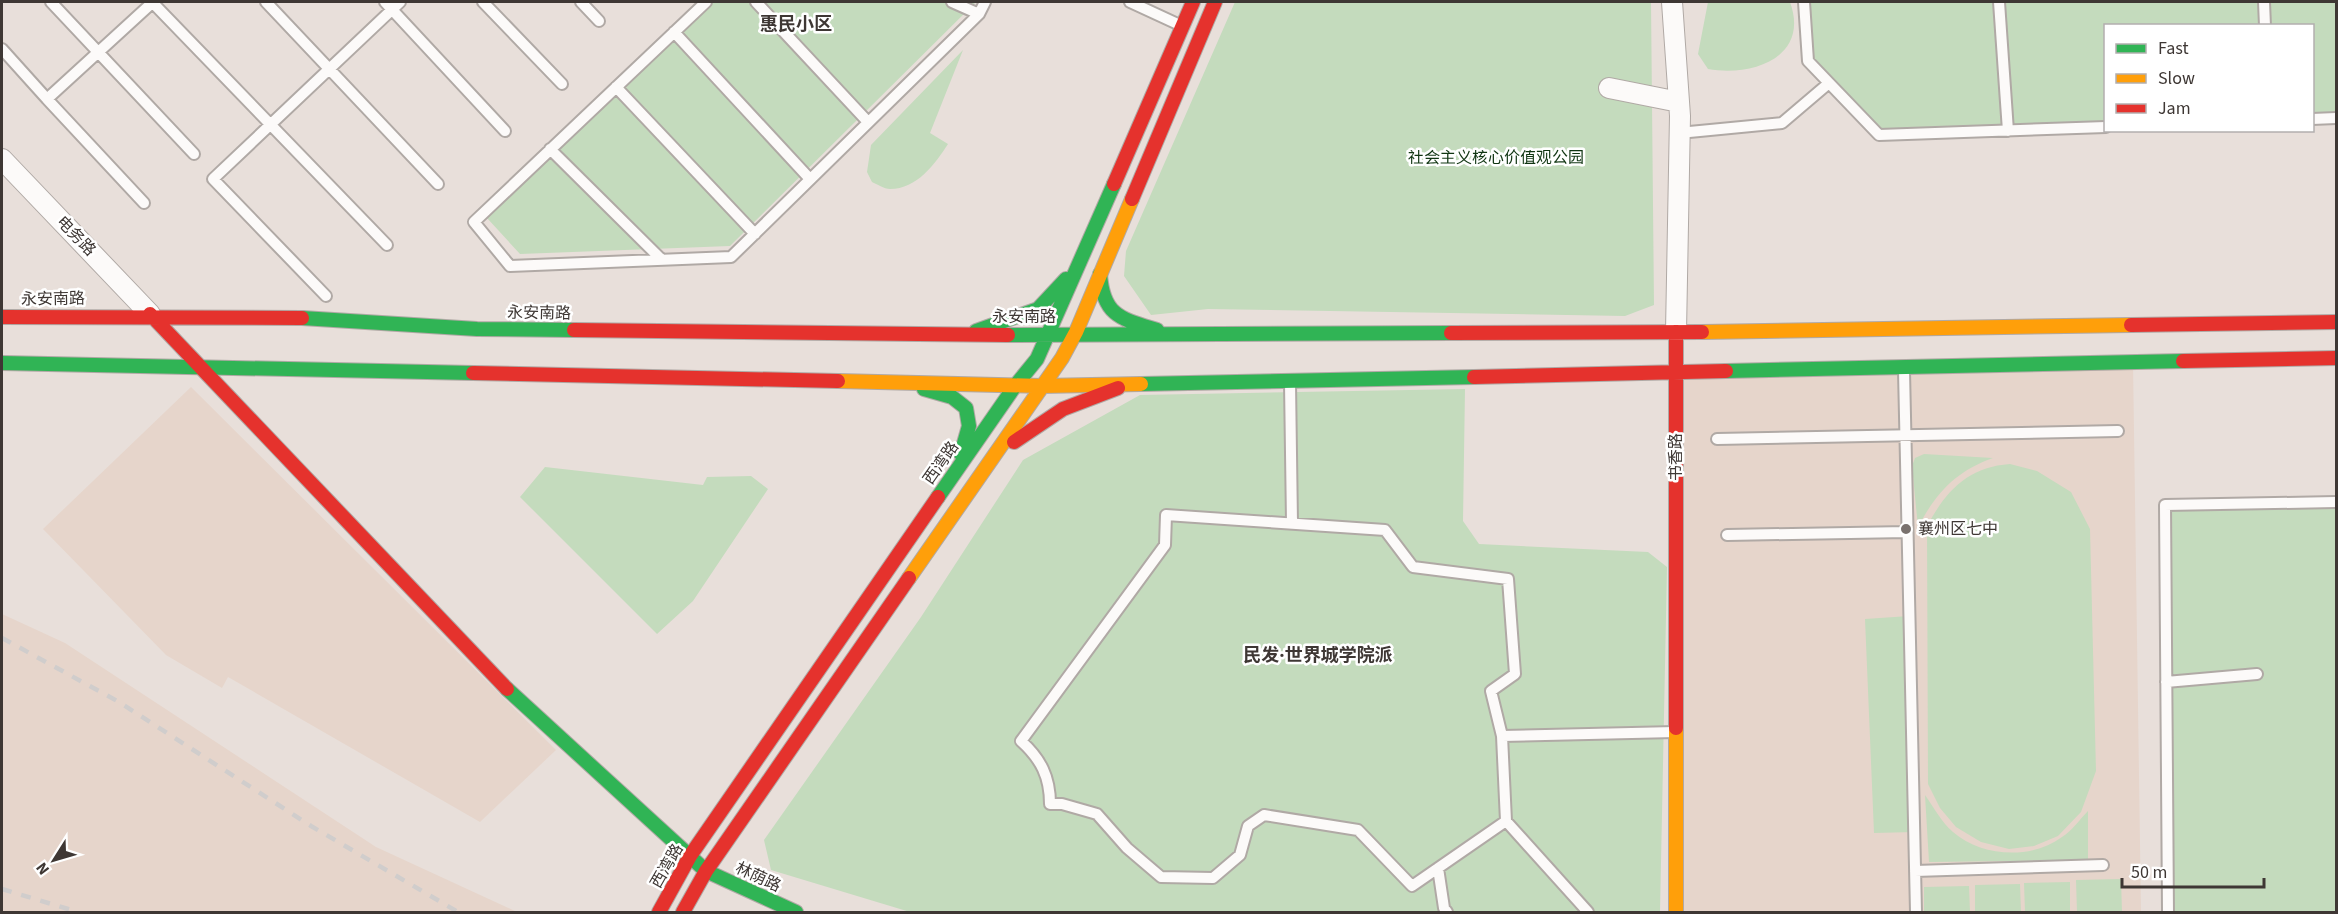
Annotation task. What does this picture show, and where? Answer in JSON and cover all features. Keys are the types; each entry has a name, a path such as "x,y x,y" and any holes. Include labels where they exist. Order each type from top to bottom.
{"main road":[{"name":"西湾路","path":"659,912 690,856 1015,386 1037,359 1193,2"},
{"path":"683,912 706,871 1062,358 1076,332 1215,2"},
{"path":"969,334 1038,309 1080,264"},
{"path":"1100,274 1100,291 1106,308 1117,318 1165,333"},
{"name":"永安南路","path":"2,317 150,314 276,316 477,329 969,334 1676,332 2337,322"},
{"name":"林荫路","path":"150,314 510,692 706,871 796,912"},
{"path":"366,321 367,341"},
{"name":"书香路","path":"1676,332 1676,912"},
{"path":"2,363 200,366 368,365 1042,386 2337,358"},
{"path":"895,383 949,394 966,405 971,422 951,479"},
{"path":"989,466 1035,423 1062,408 1133,384"}],"street":[{"name":"书香路","path":"1672,2 1679,102 1676,332"},
{"path":"1609,88 1679,102"},
{"name":"电务路","path":"2,159 150,314"}],"lane":[{"path":"51,2 194,154"},
{"path":"47,99 153,2 387,245"},
{"path":"266,2 438,184"},
{"path":"483,2 562,84"},
{"path":"581,2 599,21"},
{"path":"706,2 474,222 510,266 731,257 979,14 985,2"},
{"path":"756,2 868,122"},
{"path":"952,2 979,14"},
{"path":"1130,2 1182,26"},
{"path":"1804,2 1808,61 1879,135 2104,127"},
{"path":"1999,2 2008,131"},
{"path":"2264,2 2265,24"},
{"path":"326,296 213,179 329,69 392,4 505,131"},
{"path":"674,32 810,179"},
{"path":"2,49 144,203"},
{"path":"1679,133 1782,123 1829,83"},
{"path":"616,87 755,234"},
{"path":"2314,119 2337,118"},
{"path":"550,149 662,260"},
{"path":"1904,368 1916,912"},
{"path":"1290,382 1292,524"},
{"path":"1717,440 2118,431"},
{"path":"2168,912 2165,505 2337,502"},
{"path":"1506,821 1412,886 1358,830 1264,815 1248,826 1240,855 1213,878 1161,877 1127,849 1097,814 1062,804 1050,804 1050,788 1046,772 1035,753 1021,741 1165,545 1166,515 1385,530 1413,567 1508,579 1515,674 1491,691 1502,736 1506,821 1588,912"},
{"path":"1727,535 1907,532"},
{"path":"2166,682 2257,674"},
{"path":"1502,736 1675,732"},
{"path":"1915,871 2103,865"},
{"path":"1438,868 1444,908 1448,912"}],"shaded area":[{"name":"襄州区七中","path":"2133,363 2141,912 1676,912 1676,373"},
{"path":"191,387 556,750 480,822 228,677 222,688 166,655 43,529"},
{"path":"2,614 65,643 376,847 517,912 2,912"}],"green space":[{"path":"713,2 976,2 730,246 520,254 487,218"},
{"name":"社会主义核心价值观公园","path":"1235,2 1651,2 1654,305 1625,316 1208,309 1151,315 1124,276 1126,251"},
{"path":"1708,2 1790,2 1794,21 1792,37 1785,49 1773,59 1759,66 1743,70 1708,69 1698,54"},
{"path":"1804,2 2336,2 2336,118 2314,119 2314,24 2104,24 2104,127 1879,135 1808,61"},
{"path":"963,50 930,133 948,144 943,152 924,174 909,185 890,189 872,182 867,172 871,145"},
{"path":"1465,389 1463,521 1479,544 1648,552 1667,567 1660,912 910,912 771,870 764,840 921,617 1023,460 1140,395"},
{"path":"1924,454 1993,458 1968,469 1948,485 1932,504 1918,527 1912,466 1915,458"},
{"path":"2010,464 2037,471 2071,492 2090,529 2096,771 2081,812 2058,836 2034,846 2009,849 1981,842 1956,827 1940,808 1928,784 1927,526 1942,502 1960,483 1982,470"},
{"path":"545,467 703,485 707,477 751,476 768,489 693,601 657,634 520,497"},
{"path":"2336,502 2336,912 2168,912 2165,505"},
{"path":"1909,616 1915,832 1874,833 1865,619"},
{"path":"1925,795 1953,832 1978,847 1992,851 2022,852 2050,844 2069,832 2088,811 2088,860 1929,862"},
{"path":"2121,879 2122,912 2077,912 2076,880"},
{"path":"2070,882 2070,912 2025,912 2024,883"},
{"path":"2020,884 2021,912 1975,912 1975,885"},
{"path":"1969,886 1970,912 1924,912 1924,887"}],"railway":[{"path":"2,638 119,702 311,826 458,912"},
{"path":"2,889 78,912"}],"traffic: fast":[{"path":"938,497 1015,386 1037,359 1114,184"},
{"path":"1100,274 1105,299 1116,314 1133,323 1157,330"},
{"path":"976,331 1038,309 1066,279"},
{"path":"302,318 477,329 574,330"},
{"path":"1008,335 1451,333"},
{"path":"1726,371 2183,361"},
{"path":"2,363 473,373"},
{"path":"1141,384 1474,377"},
{"path":"924,389 952,397 966,408 969,426 961,454"},
{"path":"507,689 706,871 796,912"}],"traffic: slow":[{"path":"909,578 1062,358 1076,332 1132,199"},
{"path":"1702,332 2131,325"},
{"path":"838,381 1042,386 1141,384"},
{"path":"1676,728 1676,912"}],"traffic: jam":[{"path":"1114,184 1193,2"},
{"path":"1132,199 1215,2"},
{"path":"150,314 507,689"},
{"path":"2,317 302,318"},
{"path":"2131,325 2336,322"},
{"path":"574,330 1008,335"},
{"path":"1676,332 1676,728"},
{"path":"1451,333 1702,332"},
{"path":"2183,361 2336,358"},
{"path":"1474,377 1726,371"},
{"path":"473,373 838,381"},
{"path":"1014,442 1063,409 1118,388"},
{"path":"659,912 690,856 938,497"},
{"path":"683,912 706,871 909,578"}],"place":[{"name":"襄州区七中","path":"1906,529"}],"district":[{"name":"惠民小区","path":"796,24"},
{"name":"民发·世界城学院派","path":"1318,655"}]}
